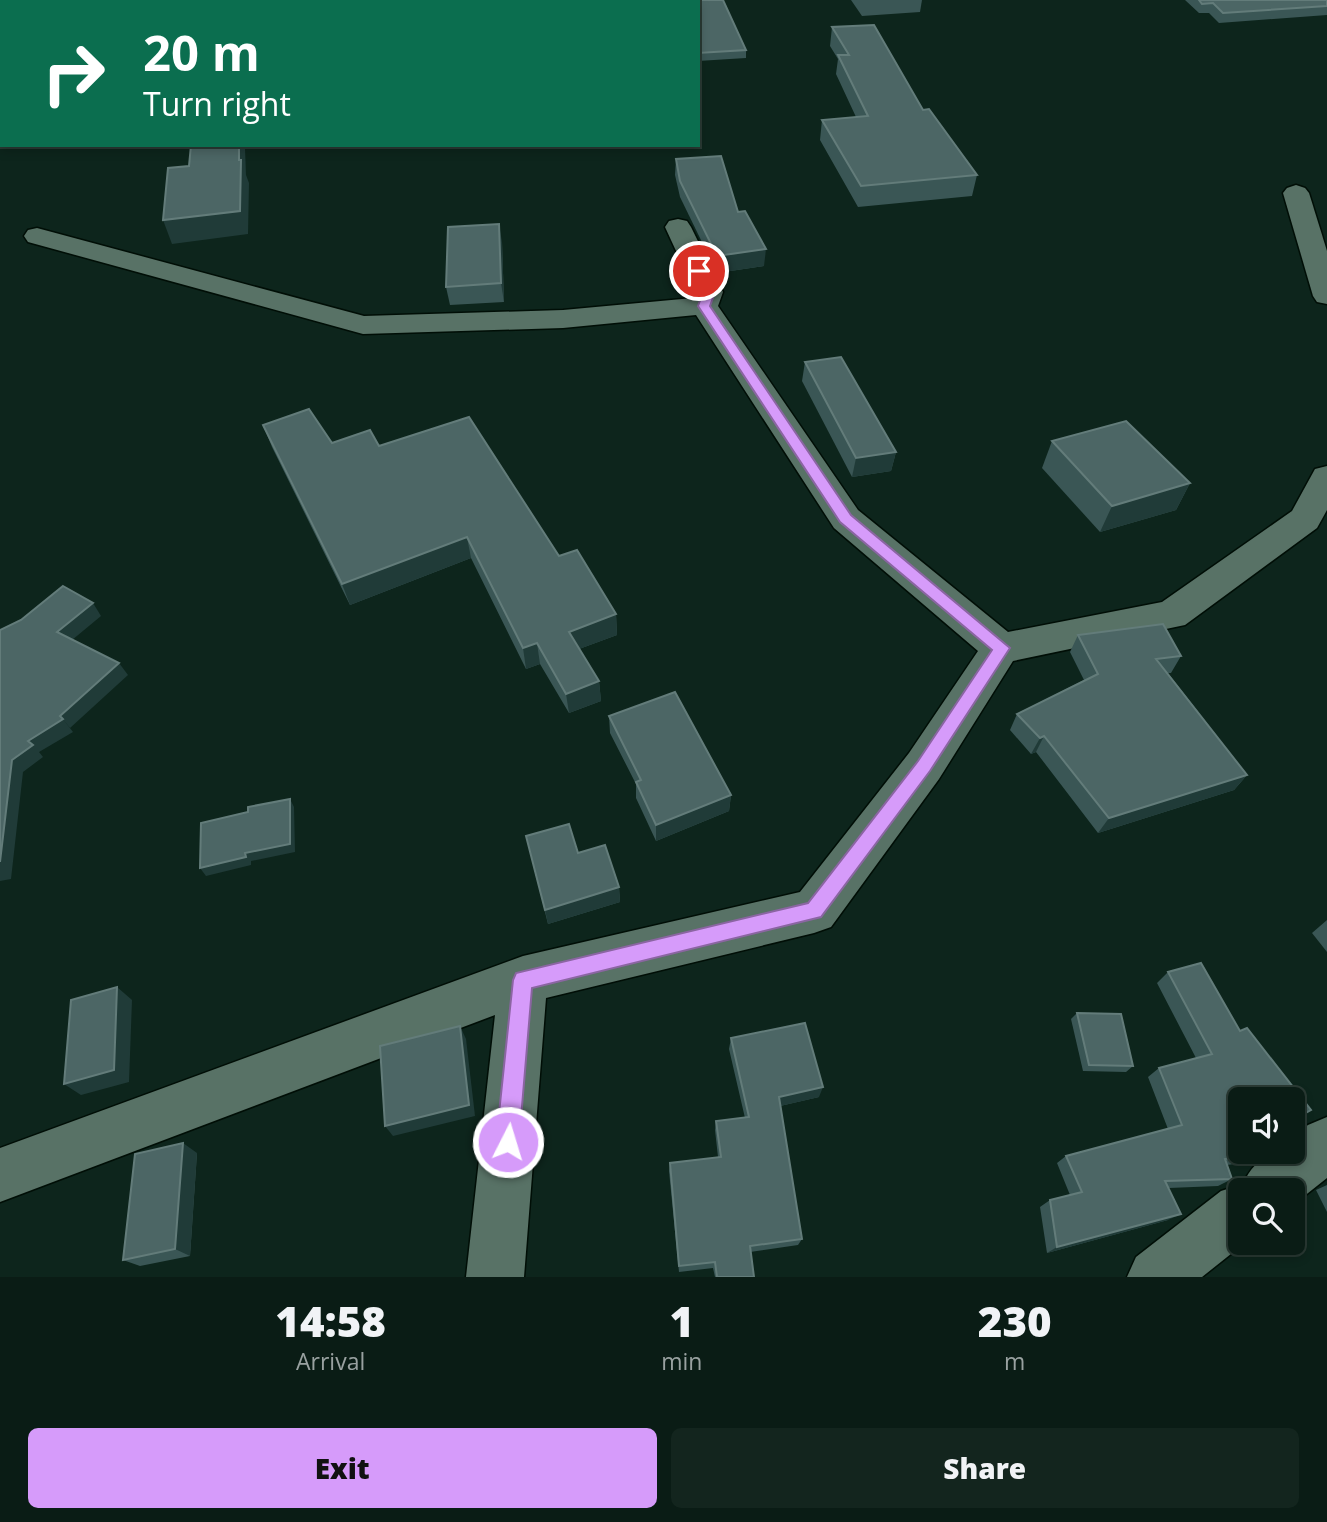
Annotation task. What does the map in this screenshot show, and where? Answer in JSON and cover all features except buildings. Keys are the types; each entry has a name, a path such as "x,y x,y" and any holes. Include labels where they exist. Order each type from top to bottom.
{"street":[{"path":"1296,194 1327,296"},
{"path":"678,227 709,292 704,306"},
{"path":"37,236 363,326 563,319 704,306"},
{"path":"704,306 846,519 1002,648"},
{"path":"0,1175 523,980 814,911 924,766 1002,648 1172,615 1305,519 1327,477"},
{"path":"495,1277 523,980"},
{"path":"1283,1178 1327,1144"},
{"path":"1156,1277 1228,1221"}],"route":[{"path":"508,1142 523,980 814,911 924,766 1002,648 846,519 704,306 709,292 699,271"}]}
